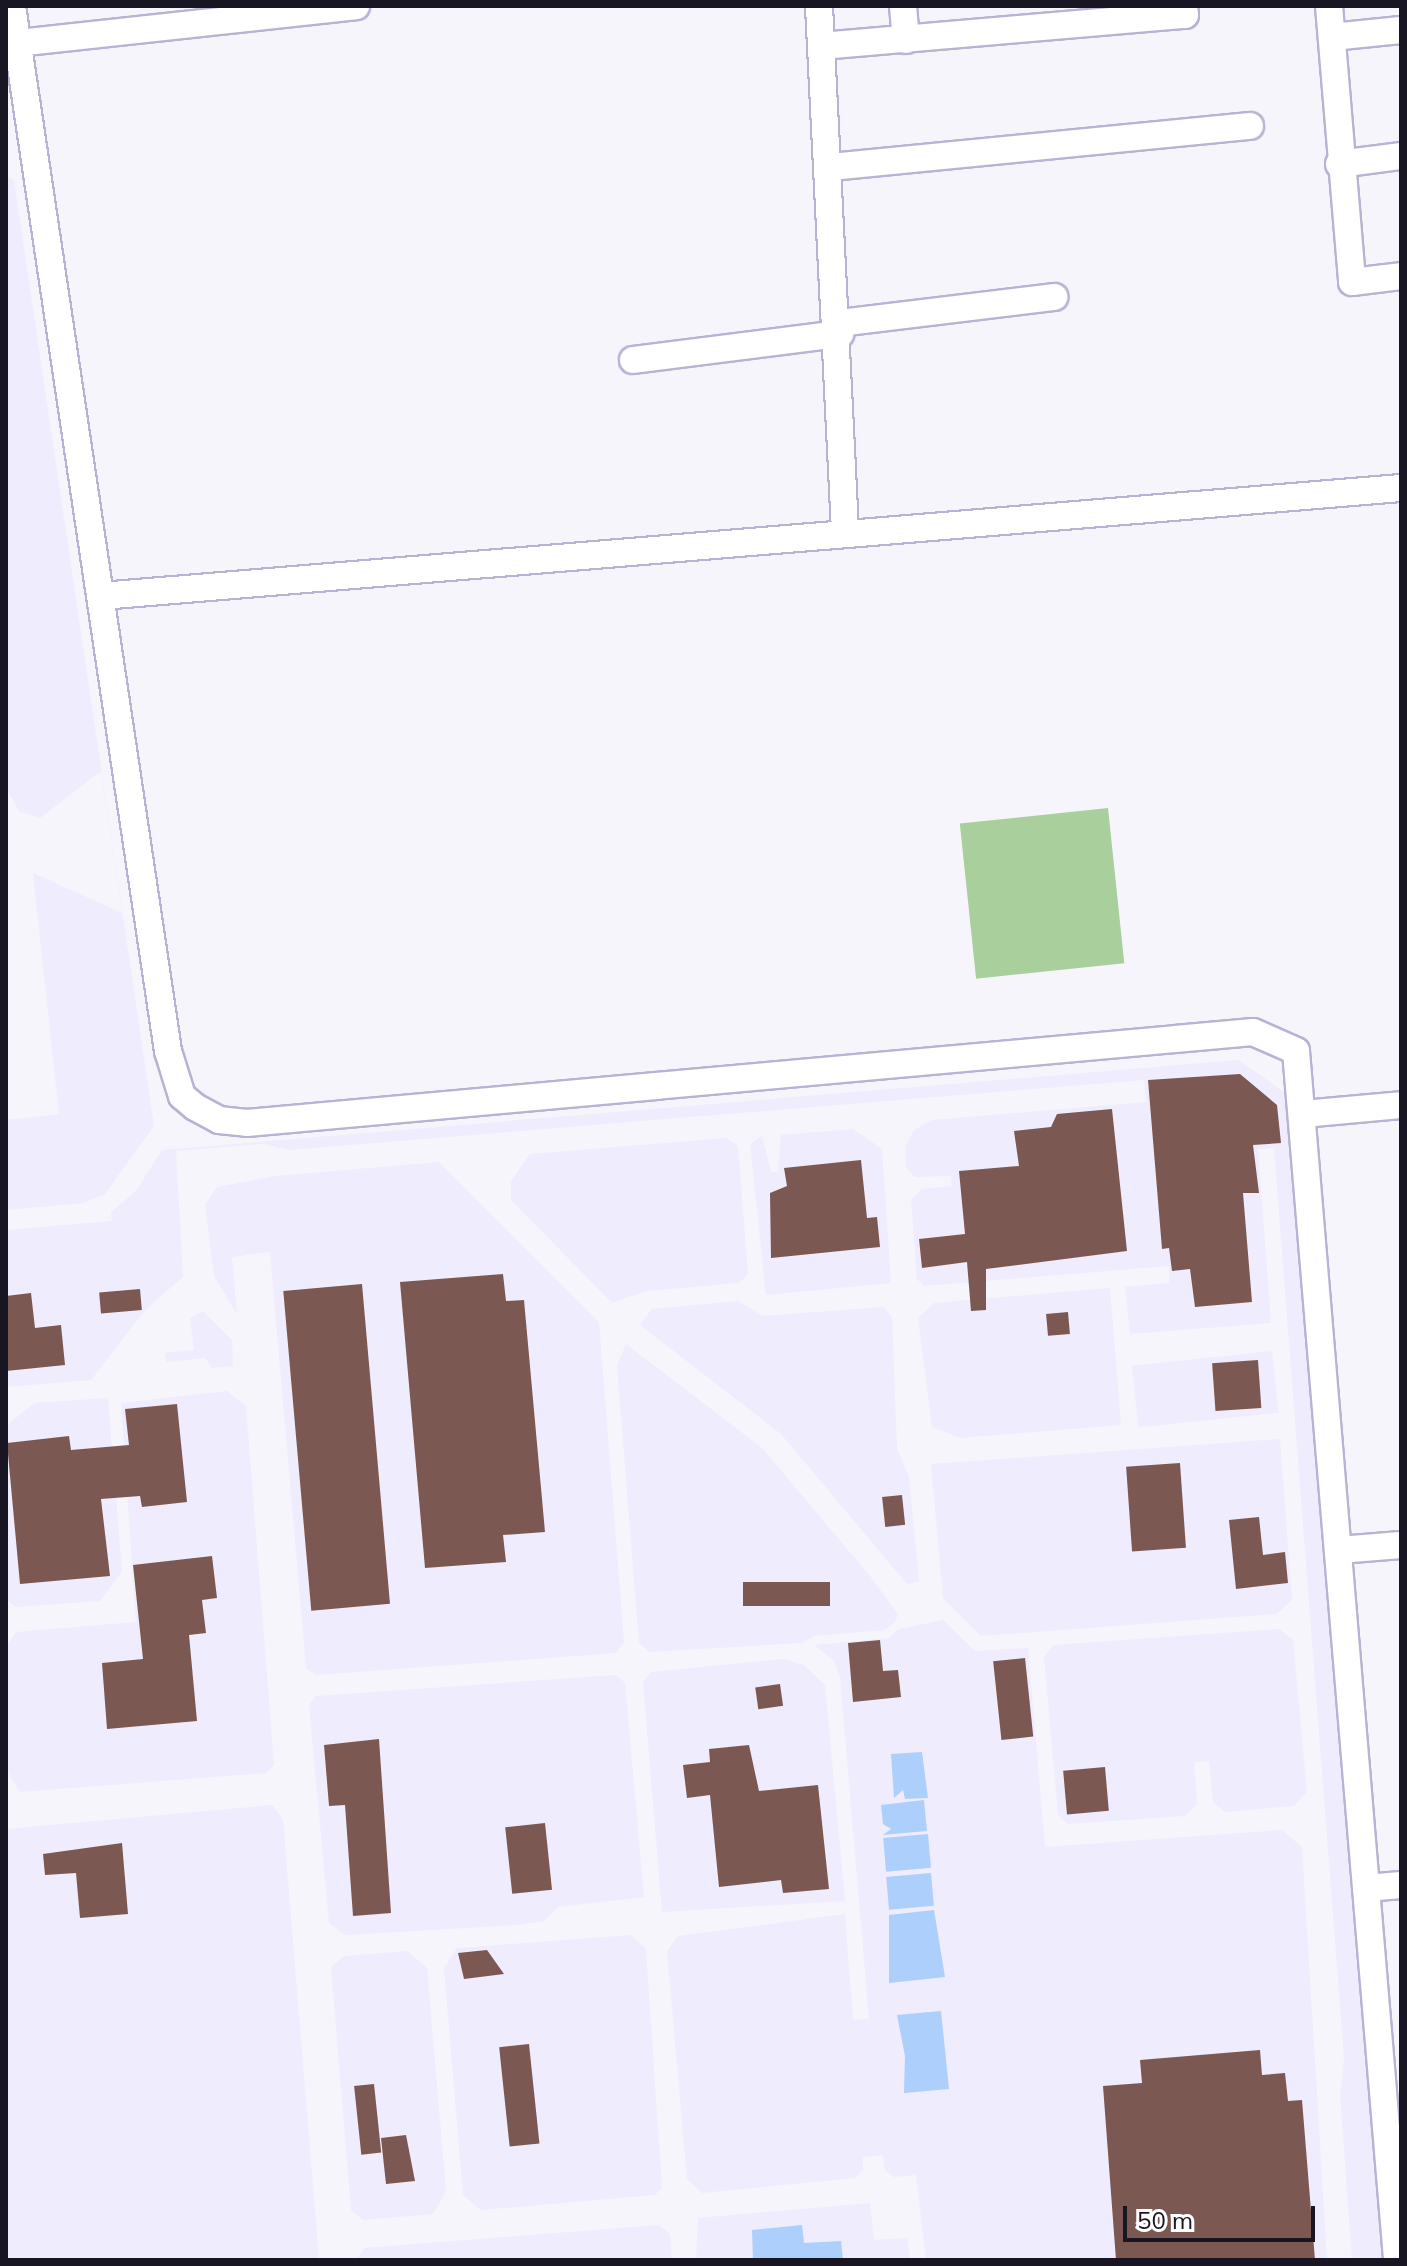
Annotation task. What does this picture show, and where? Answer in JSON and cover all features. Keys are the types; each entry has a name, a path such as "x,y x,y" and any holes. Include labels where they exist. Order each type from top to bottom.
{"street":[{"path":"12,6 18,43 16,122 101,596 172,1076 182,1096 219,1120 247,1123 1253,1032 1296,1051 1397,2260"},
{"path":"18,43 356,6"},
{"path":"819,6 840,329 845,531"},
{"path":"903,6 906,40"},
{"path":"821,46 906,40 1036,17 1185,15 1184,6"},
{"path":"1329,6 1339,164 1352,282 1401,276"},
{"path":"1332,37 1401,30"},
{"path":"831,167 1250,126"},
{"path":"1339,164 1401,156"},
{"path":"633,360 1054,297"},
{"path":"101,596 845,531 1401,488"},
{"path":"1303,1114 1401,1105"},
{"path":"1339,1550 1401,1545"},
{"path":"1366,1888 1401,1885"}],"shaded area":[{"path":"6,176 14,180 154,1126 105,1194 84,1203 6,1210 6,1120 59,1114 33,873 122,913 101,771 40,818 19,811 6,788"},
{"path":"1239,1060 1288,1095 1385,2260 1352,2260 1340,2095 1344,2058 1274,1148 1258,1149 1271,1323 1130,1334 1125,1287 1169,1283 1169,1266 924,1286 917,1279 911,1200 922,1189 952,1186 951,1176 915,1177 906,1168 905,1147 914,1130 932,1120 1146,1102 1144,1080 289,1150 263,1144 176,1151 183,1277 146,1309 91,1380 6,1387 6,1230 112,1221 111,1212 136,1191 162,1150"},
{"path":"853,1129 882,1149 891,1283 766,1295 750,1144 762,1136 771,1172 778,1172 781,1135"},
{"path":"726,1138 738,1146 748,1274 739,1283 646,1291 612,1303 511,1200 511,1181 530,1154"},
{"path":"439,1162 599,1322 624,1642 616,1653 316,1675 306,1668 270,1252 232,1257 237,1314 214,1276 205,1205 217,1187 276,1176"},
{"path":"1110,1288 1121,1425 960,1438 932,1427 918,1318 934,1303"},
{"path":"738,1301 763,1316 883,1307 892,1317 897,1448 909,1477 919,1581 907,1584 781,1434 640,1325 652,1309"},
{"path":"203,1311 232,1340 233,1366 212,1368 205,1358 166,1362 165,1353 194,1350 190,1319"},
{"path":"626,1344 762,1448 870,1576 898,1614 895,1622 885,1630 814,1636 802,1643 650,1652 639,1643 617,1366"},
{"path":"1272,1351 1278,1413 1138,1427 1132,1366"},
{"path":"227,1391 246,1406 274,1765 266,1773 20,1792 8,1773 6,1647 16,1632 136,1622 121,1403"},
{"path":"108,1398 122,1571 100,1601 16,1607 6,1600 6,1426 34,1403"},
{"path":"1280,1439 1292,1600 1277,1614 981,1636 943,1598 931,1464"},
{"path":"943,1620 975,1651 1028,1648 1045,1847 1282,1830 1302,1847 1327,2260 926,2260 916,2175 894,2177 885,2170 883,2155 863,2157 863,2170 855,2178 702,2193 687,2179 667,1951 678,1936 845,1914 853,2020 869,2019 840,1677 834,1661 814,1645 889,1638 899,1629"},
{"path":"1279,1629 1293,1640 1307,1792 1294,1806 1225,1812 1213,1802 1209,1761 1194,1762 1197,1804 1185,1816 1067,1824 1058,1814 1044,1657 1053,1645"},
{"path":"783,1659 804,1665 825,1685 845,1901 662,1912 643,1682 651,1672"},
{"path":"616,1675 625,1683 644,1897 558,1907 544,1921 517,1925 345,1935 329,1923 309,1705 316,1696"},
{"path":"272,1805 283,1819 319,2260 6,2260 6,1829"},
{"path":"631,1935 646,1949 662,2188 655,2195 481,2210 463,2195 444,1968 457,1948"},
{"path":"407,1951 427,1968 446,2191 433,2214 363,2220 351,2210 331,1967 344,1956"},
{"path":"870,2203 874,2240 907,2238 910,2260 696,2260 698,2218"},
{"path":"659,2225 670,2234 672,2260 357,2260 364,2248"}],"green space":[{"path":"1108,808 1124,963 976,979 960,824"}],"water":[{"path":"922,1752 928,1798 905,1799 903,1790 894,1798 891,1754"},
{"path":"924,1800 927,1831 883,1835 891,1829 883,1824 881,1805"},
{"path":"928,1834 931,1868 886,1872 883,1838"},
{"path":"931,1873 934,1906 889,1910 886,1877"},
{"path":"934,1910 945,1977 889,1983 889,1915"},
{"path":"941,2011 949,2089 904,2093 905,2056 897,2015"},
{"path":"802,2225 804,2243 841,2241 843,2260 753,2260 752,2230"}],"building":[{"path":"1240,1074 1277,1105 1281,1143 1253,1145 1259,1193 1243,1193 1252,1302 1195,1307 1190,1269 1172,1271 1169,1248 1162,1249 1148,1080"},
{"path":"1112,1109 1127,1251 986,1269 986,1310 971,1311 967,1262 922,1268 919,1239 965,1234 959,1171 1019,1166 1014,1131 1051,1127 1057,1114"},
{"path":"861,1160 867,1218 877,1217 880,1247 771,1258 770,1193 787,1186 784,1168"},
{"path":"503,1274 506,1301 524,1300 545,1532 503,1535 506,1562 425,1568 400,1282"},
{"path":"362,1284 390,1604 311,1611 283,1291"},
{"path":"140,1289 142,1310 101,1313 99,1293"},
{"path":"31,1293 35,1328 61,1325 65,1365 6,1371 6,1296"},
{"path":"1068,1312 1070,1334 1048,1336 1046,1314"},
{"path":"1258,1360 1261,1408 1215,1411 1212,1363"},
{"path":"177,1404 187,1502 142,1507 140,1496 101,1499 110,1576 20,1584 7,1443 69,1436 71,1450 129,1445 125,1409"},
{"path":"1180,1463 1186,1548 1132,1552 1126,1467"},
{"path":"902,1495 905,1525 885,1527 882,1497"},
{"path":"1259,1517 1263,1555 1285,1552 1288,1583 1236,1589 1229,1520"},
{"path":"212,1556 217,1598 202,1600 206,1633 189,1635 197,1721 107,1729 102,1663 143,1659 133,1565"},
{"path":"743,1582 830,1582 830,1606 743,1606"},
{"path":"880,1640 883,1671 898,1670 901,1697 853,1702 848,1643"},
{"path":"1025,1658 1033,1737 1001,1740 993,1661"},
{"path":"780,1684 783,1706 758,1709 755,1687"},
{"path":"379,1739 391,1913 353,1916 345,1805 329,1806 324,1745"},
{"path":"749,1745 759,1791 818,1785 829,1889 783,1893 781,1880 719,1887 710,1795 687,1798 683,1765 710,1762 709,1749"},
{"path":"1105,1767 1109,1811 1067,1814 1063,1771"},
{"path":"545,1823 552,1890 512,1894 505,1827"},
{"path":"122,1843 128,1914 80,1918 76,1873 45,1875 43,1854"},
{"path":"487,1950 504,1974 464,1979 458,1953"},
{"path":"529,2044 539,2143 510,2147 499,2047"},
{"path":"1260,2050 1262,2075 1285,2073 1288,2101 1302,2100 1315,2260 1116,2260 1103,2086 1142,2083 1140,2060"},
{"path":"374,2084 381,2153 361,2155 354,2086"},
{"path":"406,2135 415,2181 386,2184 381,2138"}]}
